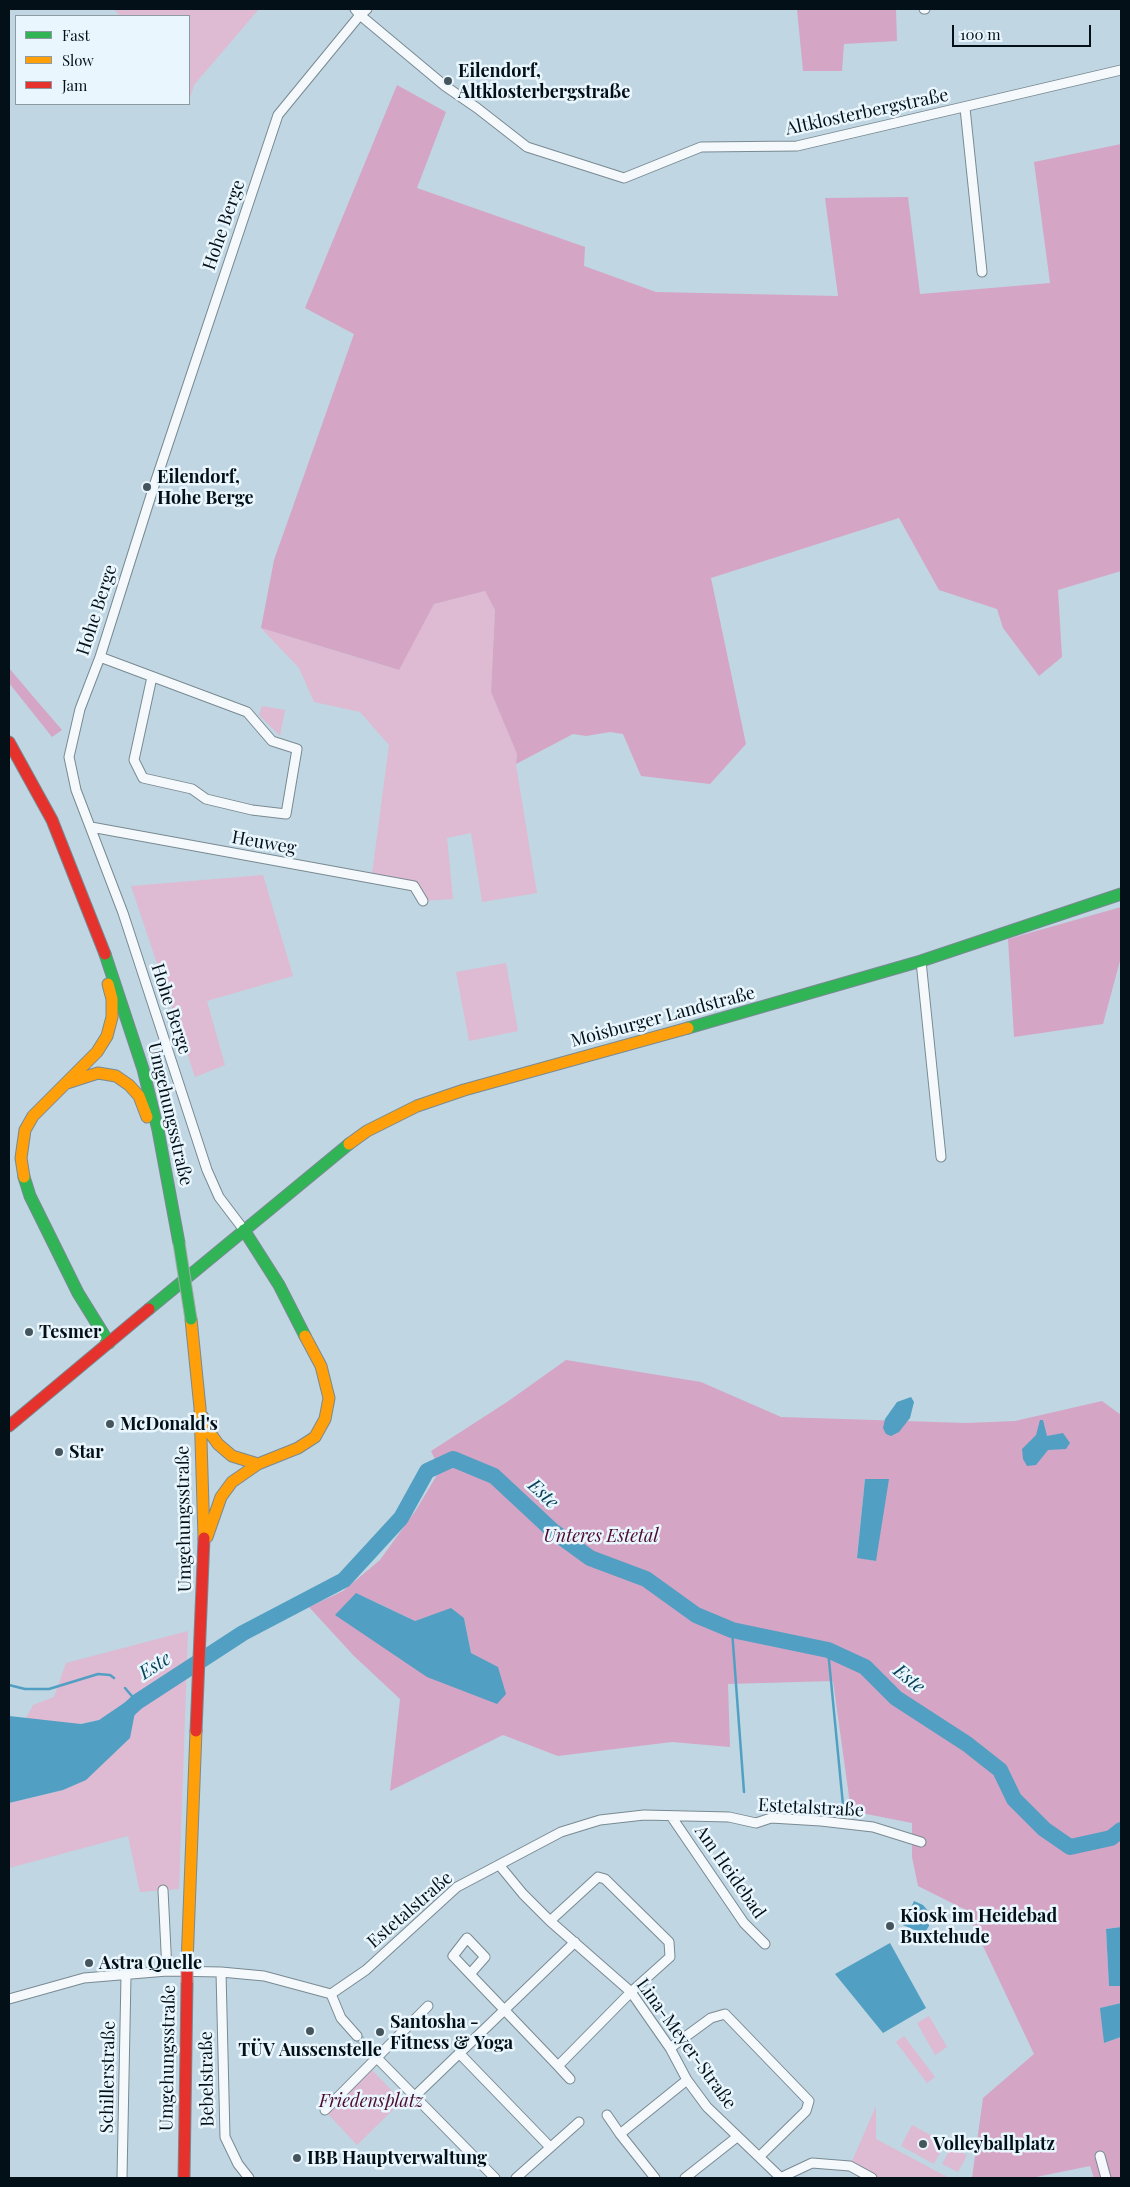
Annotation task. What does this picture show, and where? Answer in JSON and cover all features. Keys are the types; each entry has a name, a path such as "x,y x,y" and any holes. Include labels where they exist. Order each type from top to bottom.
{"main road":[{"name":"Umgehungsstraße","path":"9,742 52,820 81,888 112,971 132,1032 158,1130 180,1243 191,1319 200,1408 204,1545 200,1697 187,1964 184,2178"},
{"path":"81,888 112,999 112,1017 107,1036 101,1047 67,1084 33,1116 25,1130 21,1148 23,1172 30,1196 82,1300 109,1343"},
{"name":"Moisburger Landstraße","path":"9,1426 334,1156 367,1131 417,1106 464,1090 754,1010 921,961 1121,894"},
{"path":"67,1084 98,1073 116,1076 129,1085 139,1096 145,1110 170,1190"},
{"path":"204,1545 221,1498 232,1482 258,1464 298,1448 315,1437 325,1419 329,1398 321,1366 279,1285 244,1230"},
{"path":"200,1408 208,1430 218,1444 232,1456 258,1464"}],"street":[{"name":"Altklosterbergstraße","path":"360,11 445,86 527,147 624,178 701,147 797,146 1121,70"},
{"name":"Hohe Berge","path":"244,1230 219,1197 207,1170 123,914 76,790 69,757 80,709 100,657 153,490 278,115 360,11"},
{"name":"Altklosterbergstraße","path":"965,108 982,272"},
{"path":"100,657 247,712 272,741 297,749 286,814 252,810 206,799 192,789 143,778 134,760 152,677"},
{"name":"Heuweg","path":"91,827 414,886 423,901"},
{"path":"921,961 940,1157"},
{"name":"Estetalstraße","path":"331,1994 366,1970 457,1887 500,1866 561,1832 600,1820 644,1815 729,1817 756,1823 771,1818 821,1821 873,1827 922,1842"},
{"name":"Am Heidebad","path":"671,1816 744,1924 765,1944"},
{"name":"Lina-Meyer-Straße","path":"500,1866 523,1894 550,1921 631,1992 670,2048 687,2080 707,2107 781,2178"},
{"path":"550,1921 598,1877 605,1879 669,1942 670,1957 631,1992 558,2066"},
{"path":"163,1890 167,1971"},
{"path":"415,2096 574,1942"},
{"path":"9,1999 84,1978 126,1976 167,1971 221,1972 264,1976 331,1994 341,2018 357,2036"},
{"name":"Bebelstraße","path":"221,1972 225,2137 238,2164 249,2178"},
{"path":"470,1974 570,2079"},
{"name":"Schillerstraße","path":"122,2178 126,1976"},
{"path":"325,2110 428,2006"},
{"path":"670,2048 711,2018 725,2014 809,2101 806,2111 760,2156"},
{"path":"459,2053 550,2147"},
{"path":"377,2058 496,2178"},
{"path":"620,2134 687,2080"},
{"path":"608,2115 620,2134 654,2178"},
{"path":"516,2178 579,2122"},
{"path":"685,2178 737,2137"},
{"path":"1100,2156 1106,2178"},
{"path":"781,2178 812,2163 850,2166 872,2178"}],"green space":[{"path":"114,9 259,9 194,85 190,98 190,15 119,15"},
{"path":"797,9 896,9 897,41 844,44 842,71 803,71"},
{"path":"397,85 446,112 417,188 585,247 584,266 656,292 838,296 825,198 908,197 920,294 1050,283 1034,162 1121,144 1121,571 1058,590 1062,657 1039,676 1003,628 997,609 939,590 899,518 711,578 746,744 710,784 641,776 623,734 610,732 586,736 573,734 516,764 517,754 491,692 495,610 485,591 434,604 399,670 261,628 274,560 354,334 305,308"},
{"path":"485,591 495,610 491,692 517,754 516,765 537,893 482,902 471,833 447,838 453,899 423,901 414,886 372,874 389,745 360,712 314,702 299,668 261,628 398,670 434,604"},
{"path":"9,668 62,730 52,737 9,683"},
{"path":"262,706 285,710 280,736 259,715"},
{"path":"263,875 293,976 207,1001 225,1065 195,1077 131,886"},
{"path":"1121,907 1121,957 1103,1024 1014,1037 1008,939"},
{"path":"506,963 518,1031 469,1041 456,972"},
{"name":"Unteres Estetal","path":"566,1360 701,1382 781,1417 966,1423 1015,1421 1102,1401 1121,1415 1121,1927 1106,1929 1109,1986 1121,1986 1121,2003 1101,2008 1104,2043 1121,2037 1121,2178 1094,2178 1090,2166 1031,2178 972,2178 983,2098 1034,2054 966,1910 918,1886 912,1857 912,1823 851,1811 833,1681 728,1684 730,1747 672,1742 558,1756 503,1735 390,1791 400,1699 353,1655 309,1607 343,1591 380,1560 416,1510 440,1470 431,1451 507,1402","holes":["865,1479 876,1561 857,1557","356,1593 415,1621 450,1609 464,1618 471,1653"]},
{"path":"188,1631 179,1889 140,1892 128,1836 9,1868 9,1803 63,1790 133,1698 99,1720 74,1725 26,1718 33,1705 54,1697 66,1663"},
{"path":"929,2016 947,2047 935,2055 917,2023"},
{"path":"904,2036 935,2077 927,2083 896,2042"},
{"name":"Friedensplatz","path":"372,2070 402,2101 357,2145 328,2114"},
{"path":"876,2106 876,2139 949,2178 872,2178 850,2166"},
{"name":"Volleyballplatz","path":"912,2125 945,2143 934,2164 901,2146"},
{"path":"951,2147 967,2155 958,2172 942,2164"}],"water":[{"path":"911,1397 914,1402 910,1418 899,1432 891,1436 886,1434 883,1428 885,1419 897,1402"},
{"path":"1040,1420 1043,1420 1047,1436 1063,1433 1070,1443 1066,1449 1048,1450 1036,1465 1027,1466 1023,1459 1022,1449 1036,1435"},
{"path":"865,1479 889,1479 876,1561 857,1558"},
{"path":"356,1593 415,1621 451,1608 464,1618 471,1653 498,1667 506,1694 497,1704 427,1677 335,1615"},
{"path":"133,1697 137,1702 130,1738 86,1780 63,1790 9,1803 9,1716 81,1724 99,1720"},
{"path":"914,1901 923,1905 929,1912 929,1926 924,1934 903,1925"},
{"path":"1121,1927 1121,1986 1109,1986 1106,1929"},
{"path":"890,1943 926,2008 883,2033 835,1974"},
{"path":"1121,2003 1121,2037 1104,2043 1100,2008"}],"waterway":[{"name":"Este","path":"121,1717 137,1702 243,1633 344,1580 401,1518 427,1471 453,1459 494,1476 553,1531 590,1558 646,1579 696,1615 732,1630 828,1650 865,1667 896,1698 967,1744 1000,1770 1014,1799 1044,1829 1070,1847 1111,1838 1121,1830"},
{"path":"732,1630 744,1792"},
{"path":"828,1650 843,1805"},
{"path":"9,1685 25,1689 49,1689 98,1674 110,1675 114,1678"},
{"path":"125,1688 137,1702"}],"tunnel":[{"path":"357,2036 377,2058"}],"traffic: fast":[{"path":"688,1028 921,961 1121,894"},
{"path":"105,954 143,1069 158,1130 179,1243"},
{"path":"149,1309 349,1144"},
{"path":"24,1177 30,1196 78,1293 109,1343"},
{"path":"244,1230 279,1285 305,1336"},
{"path":"179,1243 191,1319"}],"traffic: slow":[{"path":"24,1177 21,1158 25,1130 33,1116 97,1052 107,1036 112,1017 112,999 108,984"},
{"path":"349,1144 367,1131 417,1106 464,1090 688,1028"},
{"path":"67,1083 98,1073 116,1076 129,1085 139,1096 147,1117"},
{"path":"191,1319 200,1408 204,1538"},
{"path":"207,1537 221,1497 232,1482 258,1464 298,1448 315,1437 325,1419 329,1398 321,1366 305,1336"},
{"path":"203,1417 208,1430 218,1444 232,1456 258,1464"},
{"path":"187,1964 196,1731"}],"traffic: jam":[{"path":"9,742 52,820 105,954"},
{"path":"9,1426 149,1309"},
{"path":"196,1731 204,1538"},
{"path":"187,1964 187,1983"},
{"path":"184,2178 187,1983"}],"place":[{"name":"Eilendorf, Altklosterbergstraße","path":"448,81"},
{"name":"Eilendorf, Hohe Berge","path":"147,487"},
{"name":"Tesmer","path":"29,1332"},
{"name":"McDonald's","path":"110,1424"},
{"name":"Star","path":"59,1452"},
{"name":"Kiosk im Heidebad Buxtehude","path":"890,1926"},
{"name":"Astra Quelle","path":"89,1963"},
{"name":"TÜV Aussenstelle","path":"310,2031"},
{"name":"Santosha - Fitness & Yoga","path":"380,2032"},
{"name":"Volleyballplatz","path":"923,2144"},
{"name":"IBB Hauptverwaltung","path":"297,2158"}]}
